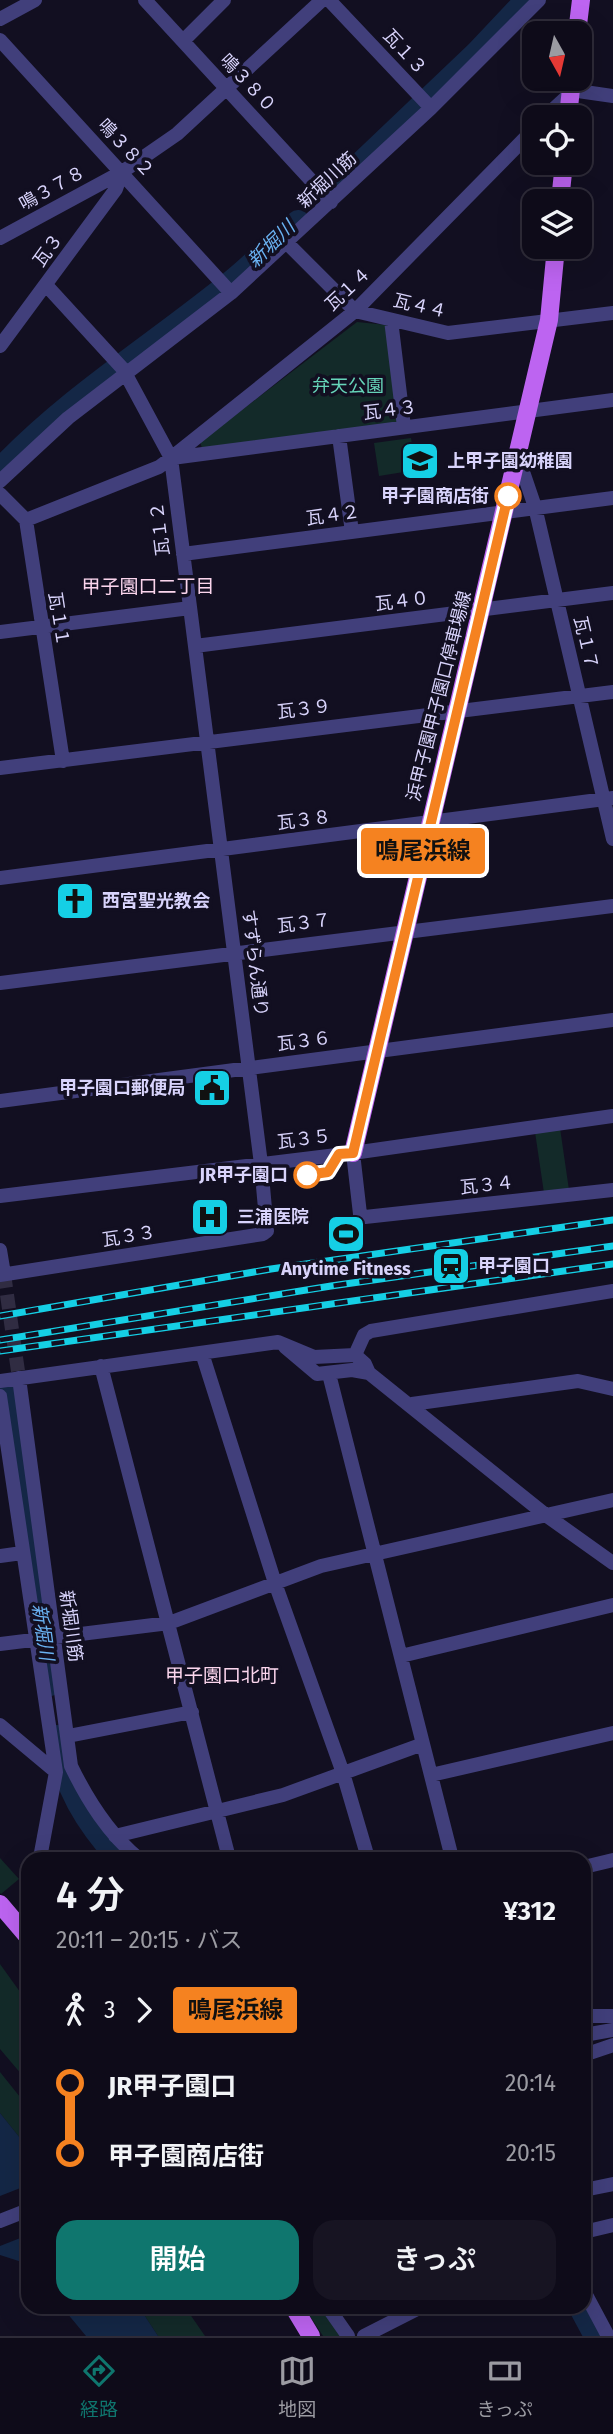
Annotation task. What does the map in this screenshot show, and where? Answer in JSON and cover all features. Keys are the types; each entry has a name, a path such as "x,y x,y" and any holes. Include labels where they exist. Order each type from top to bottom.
{"main road":[{"path":"578,21 581,0"},
{"name":"浜甲子園甲子園口停車場線","path":"353,1153 549,320 555,259"},
{"path":"0,1904 21,1929"},
{"path":"298,2314 311,2336"}],"street":[{"path":"0,19 35,0"},
{"name":"鳴３８０","path":"145,0 327,198"},
{"path":"183,41 224,0"},
{"name":"鳴３７８","path":"0,238 122,172 177,134 322,0"},
{"name":"瓦１３","path":"329,0 427,104"},
{"name":"新堀川筋","path":"0,481 122,369 287,243 327,198 539,0"},
{"name":"鳴３８２","path":"0,40 227,288"},
{"path":"556,105 568,91"},
{"path":"587,91 613,96"},
{"name":"瓦１４","path":"171,458 355,311 522,141"},
{"name":"瓦３","path":"0,346 116,189 122,172"},
{"path":"287,243 355,311"},
{"name":"瓦１２","path":"46,285 122,369 171,458 220,850"},
{"name":"瓦４４","path":"355,311 448,333 613,313"},
{"path":"391,320 404,427"},
{"name":"瓦４３","path":"171,458 613,400"},
{"path":"339,436 352,532"},
{"name":"瓦１７","path":"517,457 535,507 579,697 608,799 613,839"},
{"path":"0,494 26,520 159,467 171,458"},
{"name":"瓦４２","path":"183,554 613,498"},
{"name":"瓦１１","path":"26,520 62,761"},
{"name":"瓦４０","path":"195,646 613,593"},
{"path":"0,632 190,608"},
{"name":"瓦３９","path":"0,768 613,692"},
{"name":"瓦３８","path":"0,878 608,799"},
{"name":"すずらん通り","path":"220,850 261,1164 267,1226 263,1234"},
{"name":"瓦３７","path":"0,983 613,905"},
{"name":"瓦３６","path":"0,1101 613,1020"},
{"name":"瓦３５","path":"0,1196 353,1153 613,1116"},
{"name":"瓦３４","path":"353,1153 360,1214 365,1217 613,1190"},
{"name":"瓦３３","path":"2,1275 263,1234"},
{"path":"0,1250 2,1275"},
{"path":"363,1364 364,1335 371,1331 613,1291"},
{"path":"0,1381 278,1342 317,1374 352,1370 363,1364"},
{"path":"285,1347 314,1357 363,1364 547,1516 613,1563"},
{"path":"202,1353 275,1583 343,1773 366,1852"},
{"path":"101,1366 228,1852"},
{"path":"329,1374 450,1852"},
{"name":"新堀川筋","path":"19,1378 44,1638 68,1736 71,1766 90,1804 115,1836 132,1852"},
{"path":"412,1404 578,1381 613,1389"},
{"path":"0,1396 6,1470 22,1553 44,1638 56,1772 41,1852"},
{"path":"0,1644 169,1623 321,1566 613,1500"},
{"path":"0,1556 22,1553"},
{"path":"401,1656 613,1605"},
{"path":"68,1736 192,1712"},
{"path":"0,1725 56,1772"},
{"path":"431,1775 613,1733"},
{"path":"115,1836 283,1795 423,1744"},
{"path":"56,1772 71,1766"},
{"path":"591,1865 613,1860"},
{"path":"591,2016 613,2016"},
{"path":"591,2034 613,2030"},
{"path":"591,2053 613,2045"},
{"path":"591,2189 613,2184"},
{"path":"0,2221 21,2213"},
{"path":"591,2230 613,2225"},
{"path":"591,2304 608,2336"},
{"path":"333,2314 348,2336"},
{"path":"364,2336 407,2314"}],"green space":[{"name":"弁天公園","path":"357,322 387,325 400,424 202,448 200,442"},
{"path":"411,438 416,470 379,476 374,443"},
{"path":"560,1128 569,1190 544,1193 535,1132"},
{"path":"0,1858 19,1879 1,1894 0,1893"},
{"path":"0,1964 21,1993 21,2074 0,2049"},
{"path":"0,2072 21,2098 21,2139 0,2113"},
{"path":"144,2314 190,2314 205,2336 158,2336"},
{"path":"309,2314 325,2314 342,2336 323,2336"}],"water":[{"path":"0,2113 21,2139 21,2262 0,2255"},
{"path":"68,2314 144,2314 158,2336 86,2336"}],"pier":[{"path":"21,2188 21,2238 0,2246 0,2196"}],"waterway":[{"name":"新堀川","path":"330,193 477,53 527,0"},
{"name":"新堀川","path":"0,470 55,418 234,280 298,222"},
{"name":"新堀川","path":"9,1388 50,1684"},
{"name":"新堀川","path":"57,1737 71,1788 87,1817 114,1852"},
{"name":"新堀川","path":"584,2314 596,2336"}],"tunnel":[{"path":"4,1274 19,1378"}],"railway":[{"path":"0,1316 271,1269 613,1220"},
{"path":"0,1340 331,1286 613,1246"},
{"path":"0,1351 613,1264"}],"bus line":[{"name":"鳴尾浜線","path":"307,1175 328,1172 339,1154 353,1153 508,496"}],"place":[{"name":"上甲子園幼稚園","path":"420,461"},
{"name":"甲子園商店街","path":"508,496"},
{"name":"西宮聖光教会","path":"75,901"},
{"name":"甲子園口郵便局","path":"212,1088"},
{"name":"JR甲子園口","path":"307,1175"},
{"name":"三浦医院","path":"210,1217"},
{"name":"Anytime Fitness","path":"346,1234"},
{"name":"甲子園口","path":"451,1266"}],"district":[{"name":"甲子園口二丁目","path":"148,586"},
{"name":"甲子園口北町","path":"222,1675"}]}
